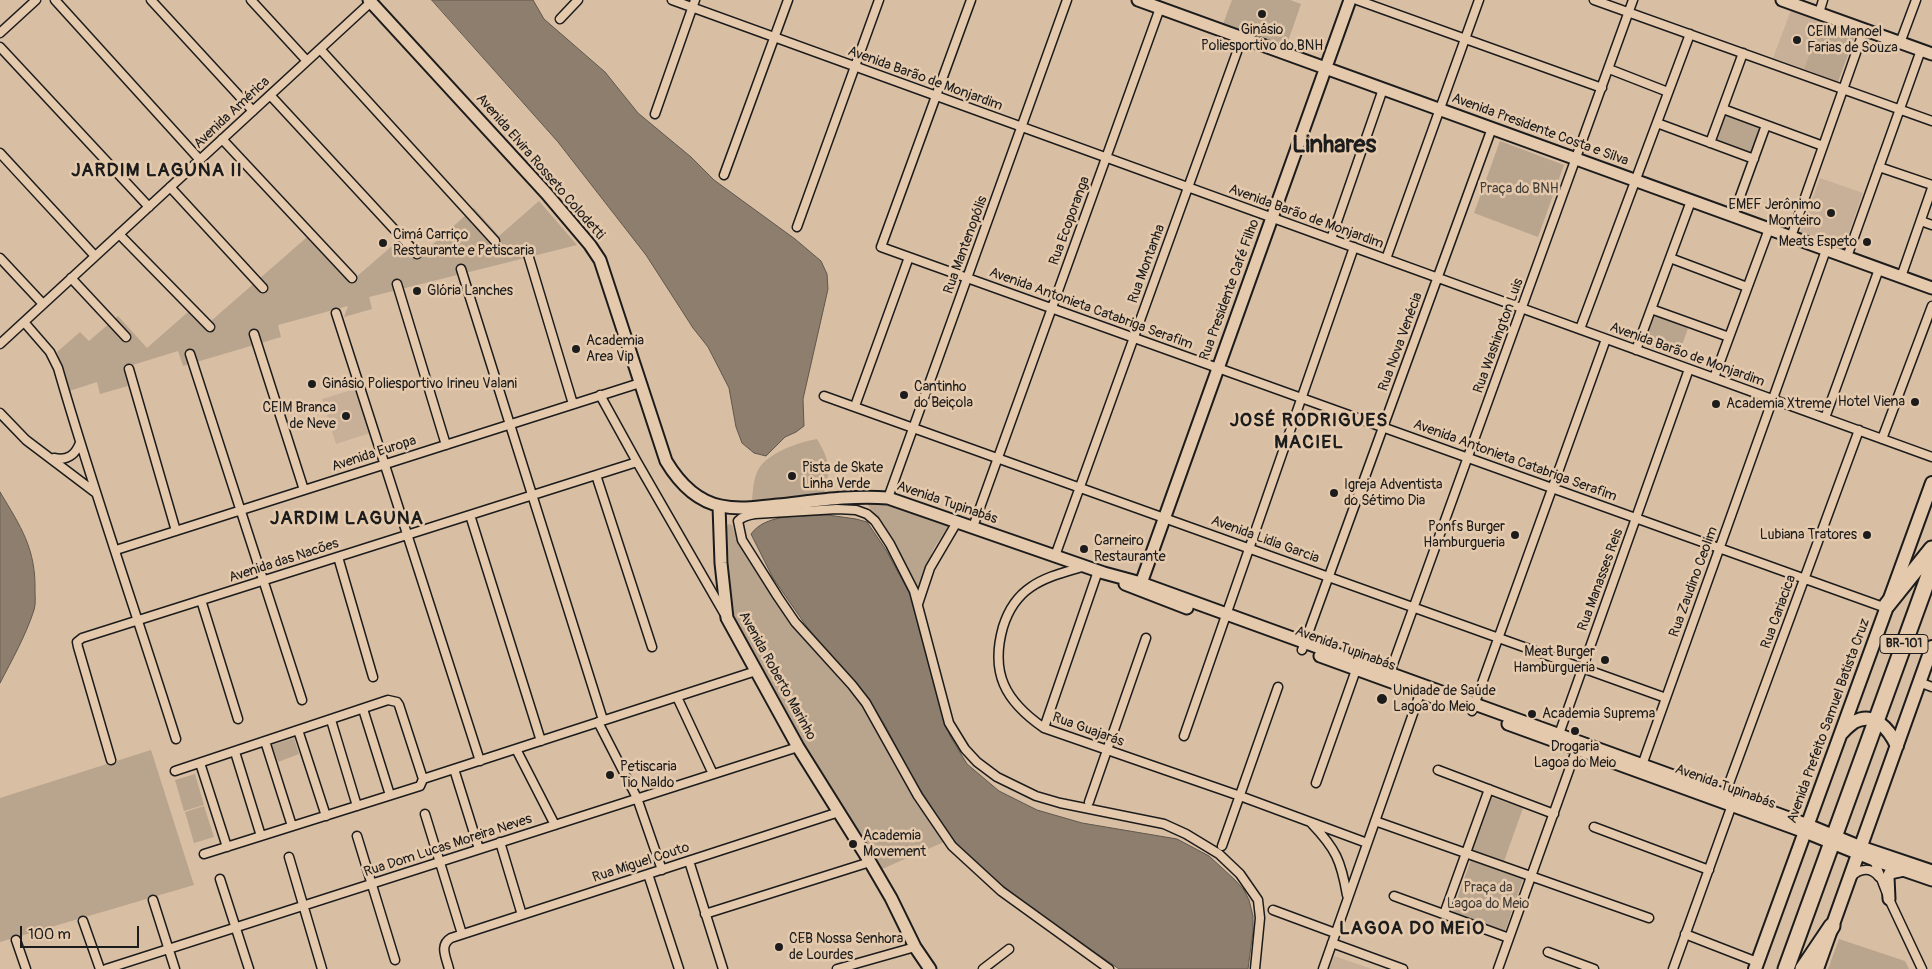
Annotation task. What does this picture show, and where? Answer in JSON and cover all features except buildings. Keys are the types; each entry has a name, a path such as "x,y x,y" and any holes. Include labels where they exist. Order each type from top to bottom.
{"highway":[{"path":"1886,606 1932,549"},
{"name":"BR-101","path":"1786,969 1932,567"},
{"path":"1803,969 1832,926"}],"main road":[{"name":"Avenida Presidente Costa e Silva","path":"1138,0 1932,288"},
{"name":"Rua Presidente Café Filho","path":"1140,587 1350,0"},
{"path":"1782,0 1926,52"},
{"name":"Avenida Elvira Rosseto Colodetti","path":"370,1 546,193 590,245 600,260 640,383"},
{"name":"Avenida Tupinabás","path":"640,383 666,461 673,472 689,489 719,506 748,508 859,497 888,498 1085,566 1806,828 1859,850"},
{"name":"Avenida Prefeito Samuel Batista Cruz","path":"1756,966 1932,483"},
{"path":"719,506 721,563 727,618"},
{"name":"Avenida Roberto Marinho","path":"727,618 798,747 870,862 891,898 915,946 930,969"},
{"path":"1817,969 1932,647"},
{"path":"1840,734 1854,722 1863,719 1876,720 1891,734 1897,746"},
{"path":"1859,850 1874,860 1932,880"},
{"path":"1859,850 1932,871"},
{"path":"1889,899 1888,877 1890,873 1904,870"}],"street":[{"path":"0,33 36,0"},
{"path":"55,0 200,160"},
{"path":"152,0 253,110"},
{"path":"250,0 307,61"},
{"path":"257,7 264,0"},
{"path":"560,19 578,0"},
{"name":"Avenida Barão de Monjardim","path":"672,0 694,4 774,37 1932,457"},
{"path":"724,175 788,0"},
{"path":"797,228 879,0"},
{"path":"936,96 971,0"},
{"name":"Rua Mantenopólis","path":"888,498 1067,0"},
{"path":"1357,0 1602,88"},
{"path":"1386,259 1479,0"},
{"path":"1594,0 1932,121"},
{"name":"Rua Washington Luis","path":"1388,677 1633,0"},
{"path":"1819,13 1823,0"},
{"path":"1900,43 1916,0"},
{"name":"Avenida América","path":"0,344 370,1"},
{"path":"655,114 694,4"},
{"name":"Rua Ecoporanga","path":"973,527 1160,8"},
{"path":"1791,237 1864,30"},
{"path":"1580,330 1690,34"},
{"name":"Rua Montanha","path":"1055,556 1242,38"},
{"path":"0,48 148,207"},
{"path":"320,49 495,241"},
{"path":"1847,257 1900,109 1926,52"},
{"path":"1710,143 1743,53"},
{"path":"1609,69 1668,92"},
{"path":"1331,239 1383,89"},
{"path":"270,95 417,254"},
{"name":"Avenida Antonieta Catabriga Serafim","path":"936,96 881,247 1804,579 1886,606"},
{"path":"1723,109 1823,146"},
{"path":"1657,123 1754,159"},
{"path":"1733,216 1766,125"},
{"name":"Rua Nova Venécia","path":"1303,646 1492,128"},
{"path":"222,139 352,278"},
{"path":"0,154 95,256"},
{"path":"1879,167 1932,187 1901,277"},
{"path":"170,187 263,288"},
{"path":"1636,350 1691,201"},
{"path":"1921,221 1932,225"},
{"path":"1714,378 1768,229"},
{"path":"119,234 210,327"},
{"path":"1184,736 1354,248"},
{"name":"Rua Zaudino Ceolim","path":"1641,768 1826,250"},
{"path":"527,251 574,404"},
{"path":"855,406 909,257"},
{"path":"0,258 43,304"},
{"path":"1670,258 1747,287"},
{"path":"461,269 600,721 637,798 662,870"},
{"path":"1825,418 1879,269"},
{"path":"71,278 126,337"},
{"path":"397,284 446,445"},
{"path":"1882,439 1932,306"},
{"path":"1651,309 1729,337"},
{"path":"336,313 480,761"},
{"path":"24,322 50,352 58,368 96,493 176,739"},
{"path":"254,334 304,490"},
{"path":"1473,707 1606,339"},
{"path":"190,354 302,700"},
{"path":"129,369 176,531"},
{"name":"Rua Manasses Reis","path":"1557,738 1689,369"},
{"name":"Avenida Europa","path":"116,550 640,383"},
{"name":"Avenida Roberto Marinho","path":"600,395 727,618"},
{"name":"Avenida Lidia Garcia","path":"824,396 1666,698"},
{"path":"0,413 26,440 96,493"},
{"name":"Rua Cariacica","path":"1673,969 1708,870 1728,800 1804,579 1858,430"},
{"path":"51,458 61,460 69,458 76,453 80,442"},
{"name":"Avenida das Nacões","path":"111,760 78,647 77,642 82,638 637,462"},
{"path":"596,475 652,647"},
{"path":"1109,969 1001,891 952,846 914,789 866,703 795,622 778,597 742,540 738,521 746,515 837,509 856,510 867,514 876,521 890,544 918,604 949,723 965,750 997,777 1036,796 1060,803 1164,824 1186,834 1219,854 1240,874 1258,900 1260,918 1255,969"},
{"path":"470,515 541,741"},
{"path":"918,604 930,568 957,522"},
{"path":"338,557 373,677"},
{"name":"Rua Guajarás","path":"1085,566 1050,577 1030,587 1017,599 1007,613 1000,638 997,662 1002,682 1012,700 1027,716 1044,728 1240,796 1367,843"},
{"path":"1044,728 1101,572"},
{"path":"201,600 238,718"},
{"path":"1089,802 1146,638"},
{"path":"1316,783 1357,665"},
{"path":"423,779 756,671"},
{"path":"1919,682 1932,687"},
{"path":"1222,846 1278,687"},
{"path":"1323,969 1422,689"},
{"path":"676,697 713,774"},
{"path":"175,771 388,700 397,702 399,705 423,779 420,786 204,854"},
{"path":"363,709 390,795"},
{"path":"331,720 357,806"},
{"path":"298,730 326,816"},
{"path":"265,741 292,826"},
{"path":"1498,969 1578,746"},
{"name":"Rua Dom Lucas Moreira Neves","path":"106,969 798,747"},
{"path":"516,749 555,825"},
{"path":"235,752 261,836"},
{"path":"200,763 227,847"},
{"path":"454,769 479,849"},
{"path":"1438,770 1554,814"},
{"path":"1444,914 1489,789"},
{"name":"Rua Miguel Couto","path":"449,969 443,946 445,941 451,938 839,812"},
{"path":"425,814 462,934"},
{"path":"1310,821 1336,853 1342,867 1348,897"},
{"path":"1375,821 1648,918"},
{"path":"1594,827 1708,870"},
{"path":"357,836 395,960"},
{"path":"500,842 522,915"},
{"path":"288,857 322,969"},
{"path":"1874,860 1889,899 1922,969"},
{"path":"689,861 723,969"},
{"path":"705,914 870,862"},
{"path":"1848,881 1854,875 1864,870 1871,870 1881,878"},
{"path":"648,874 679,969"},
{"path":"220,879 249,969"},
{"path":"1394,896 1509,938"},
{"path":"153,900 175,969"},
{"path":"1272,910 1335,933"},
{"path":"83,921 100,969"},
{"path":"1686,934 1756,966"},
{"path":"16,940 26,969"},
{"path":"1332,943 1403,969"},
{"path":"837,969 915,946"},
{"path":"983,969 1009,949"},
{"path":"1548,952 1594,969"}],"shaded area":[{"path":"432,0 533,0 544,19 605,72 638,113 691,157 714,180 795,239 821,261 827,274 828,289 803,399 804,426 785,437 766,456 754,453 742,443 736,427 729,388 708,347 693,328 646,255 558,142"},
{"name":"CEIM Manoel Farias de Souza","path":"1791,10 1821,21 1804,69 1773,58"},
{"name":"EMEF Jerônimo Monteiro","path":"1820,178 1863,193 1843,249 1800,233"},
{"name":"CEIM Branca de Neve","path":"355,389 370,433 336,444 322,399"},
{"path":"0,492 21,528 30,550 35,576 35,605 27,629 0,683"},
{"path":"828,515 867,522 886,550 912,598 950,736 967,764 999,791 1037,810 1082,823 1177,839 1209,856 1244,890 1249,900 1253,916 1253,931 1248,969 1119,969 1029,906 990,876 963,851 949,834 913,778 868,698 807,627 773,578 751,534 766,522 776,519"},
{"path":"1334,956 1372,969 1329,969"}],"green space":[{"name":"Ginásio Poliesportivo do BNH","path":"1232,0 1290,0 1301,4 1286,47 1223,24"},
{"path":"1821,21 1856,33 1838,82 1804,69"},
{"path":"1725,114 1761,128 1752,153 1715,139"},
{"name":"Praça do BNH","path":"1500,141 1564,165 1538,237 1474,213"},
{"path":"539,201 577,245 369,297 372,309 344,317 348,306 278,325 281,337 183,366 178,351 123,368 128,386 100,394 97,382 69,391 57,352 80,332 89,341 118,316 147,348 196,305 211,321 314,231 355,278 407,233 424,252 474,208 499,236"},
{"path":"1654,315 1688,328 1678,357 1643,344"},
{"name":"Pista de Skate Linha Verde","path":"817,439 825,453 828,465 828,478 824,494 752,501 755,478 758,470 768,458 784,449"},
{"path":"866,503 896,506 949,525 934,548 918,588 884,525"},
{"path":"729,524 732,525 747,558 790,624 863,706 911,794 944,842 882,869 798,735 745,639 733,613 726,527"},
{"path":"294,738 299,754 278,762 272,745"},
{"path":"151,750 194,885 0,942 0,798"},
{"path":"195,774 204,805 184,811 175,780"},
{"path":"1491,797 1523,808 1503,864 1471,852"},
{"path":"204,806 214,837 194,843 185,812"},
{"name":"Praça da Lagoa do Meio","path":"1471,860 1523,879 1505,931 1452,913"},
{"path":"1839,939 1905,961 1909,969 1828,969"}],"place":[{"name":"Ginásio Poliesportivo do BNH","path":"1262,14"},
{"name":"CEIM Manoel Farias de Souza","path":"1797,40"},
{"name":"EMEF Jerônimo Monteiro","path":"1831,213"},
{"name":"Meats Espeto","path":"1867,242"},
{"name":"Cimá Carriço Restaurante e Petiscaria","path":"383,243"},
{"name":"Glória Lanches","path":"417,291"},
{"name":"Academia Area Vip","path":"576,349"},
{"name":"Ginásio Poliesportivo Irineu Valani","path":"312,384"},
{"name":"Cantinho do Beiçola","path":"904,395"},
{"name":"Hotel Viena","path":"1915,402"},
{"name":"Academia Xtreme","path":"1716,404"},
{"name":"CEIM Branca de Neve","path":"346,416"},
{"name":"Pista de Skate Linha Verde","path":"792,476"},
{"name":"Igreja Adventista do Sétimo Dia","path":"1334,493"},
{"name":"Ponfs Burger Hamburgueria","path":"1515,535"},
{"name":"Lubiana Tratores","path":"1867,535"},
{"name":"Carneiro Restaurante","path":"1084,549"},
{"name":"Meat Burger Hamburgueria","path":"1605,660"},
{"name":"Unidade de Saúde Lagoa do Meio","path":"1382,699"},
{"name":"Academia Suprema","path":"1532,714"},
{"name":"Drogaria Lagoa do Meio","path":"1575,731"},
{"name":"Petiscaria Tio Naldo","path":"610,775"},
{"name":"Academia Movement","path":"853,844"},
{"name":"CEB Nossa Senhora de Lourdes","path":"779,947"}],"district":[{"name":"Linhares","path":"1334,146"},
{"name":"JARDIM LAGUNA II","path":"157,171"},
{"name":"JOSÉ RODRIGUES MACIEL","path":"1309,432"},
{"name":"JARDIM LAGUNA","path":"347,519"},
{"name":"LAGOA DO MEIO","path":"1412,929"}]}
